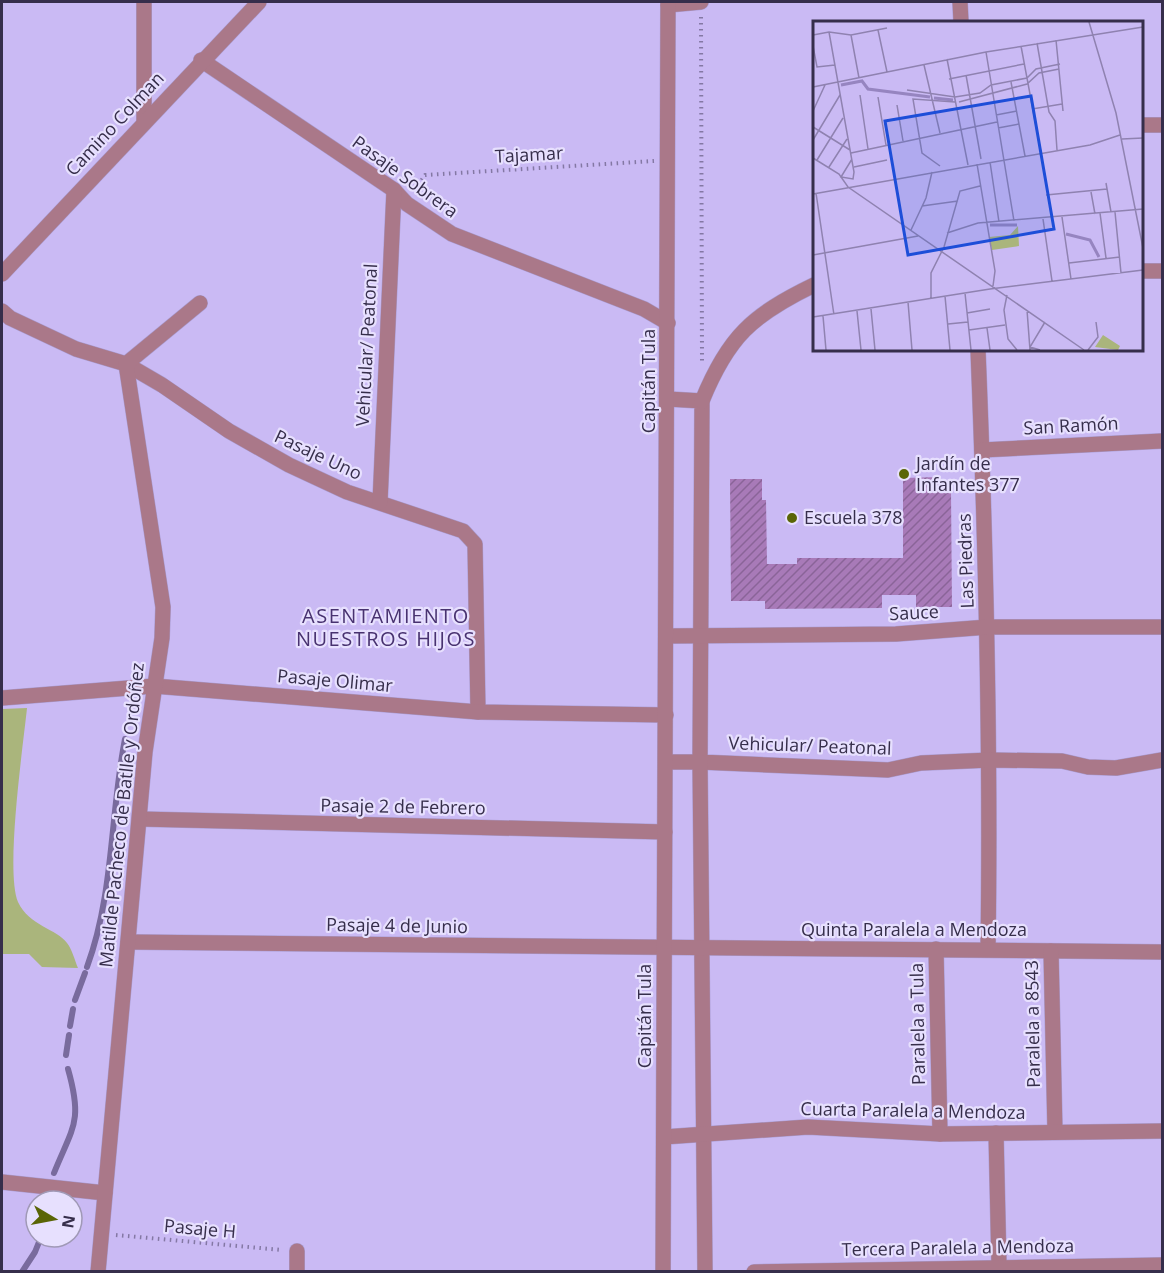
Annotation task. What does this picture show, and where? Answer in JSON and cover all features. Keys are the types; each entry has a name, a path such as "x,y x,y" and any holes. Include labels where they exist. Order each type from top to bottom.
{"street":[{"path":"144,2 144,123"},
{"name":"Camino Colman","path":"2,274 201,60 259,2"},
{"path":"960,2 961,21"},
{"path":"668,3 701,7"},
{"name":"Capitán Tula","path":"663,1272 669,323 668,3"},
{"name":"Pasaje Sobrera","path":"201,60 394,190 407,204 452,234 644,309 669,323"},
{"path":"1143,125 1162,125"},
{"name":"Vehicular/ Peatonal","path":"380,502 394,190"},
{"path":"1143,271 1162,271"},
{"path":"705,1272 700,762 702,401 717,364 738,334 768,311 813,286"},
{"path":"126,364 200,303"},
{"name":"Pasaje Uno","path":"2,311 10,318 76,349 126,364 162,385 229,431 289,465 347,492 463,531 475,544 478,712"},
{"name":"Las Piedras","path":"978,351 988,627"},
{"name":"Matilde Pacheco de Batlle y Ordóñez","path":"98,1272 140,819 154,686 162,638 163,607 126,364"},
{"path":"668,399 702,401"},
{"name":"San Ramón","path":"982,450 1162,441"},
{"path":"988,627 990,760 988,950"},
{"name":"Sauce","path":"667,636 896,634 988,627 1162,627"},
{"name":"Pasaje Olimar","path":"2,698 154,686 478,712 666,715"},
{"name":"Vehicular/ Peatonal","path":"700,762 888,770 921,764 990,760 1062,761 1088,767 1116,768 1162,760"},
{"path":"666,762 700,762"},
{"name":"Pasaje 2 de Febrero","path":"140,819 665,832"},
{"name":"Pasaje 4 de Junio","path":"128,942 665,949"},
{"name":"Quinta Paralela a Mendoza","path":"665,949 1162,952"},
{"name":"Paralela a Tula","path":"936,949 940,1134"},
{"name":"Paralela a 8543","path":"1051,951 1055,1132"},
{"name":"Cuarta Paralela a Mendoza","path":"664,1137 808,1126 940,1134 1162,1131"},
{"path":"996,1133 999,1266"},
{"path":"2,1182 105,1193"},
{"path":"297,1251 297,1272"},
{"name":"Tercera Paralela a Mendoza","path":"754,1272 1162,1265"}],"path":[{"path":"701,7 702,366"},
{"name":"Tajamar","path":"407,204 425,175 669,160"},
{"name":"Pasaje H","path":"100,1234 297,1251"}],"green space":[{"path":"27,708 16,808 14,886 18,902 23,910 29,917 67,943 78,968 42,967 29,954 2,954 2,709"}],"building":[{"path":"940,477 940,491 951,491 952,607 916,607 916,595 882,595 882,608 765,609 765,601 731,601 730,479 762,479 762,500 766,500 767,564 797,564 797,558 903,558 903,478"}],"waterway":[{"path":"87,967 96,939 107,883 125,739"},
{"path":"75,1000 85,973"},
{"path":"70,1026 73,1009"},
{"path":"66,1055 69,1035"},
{"path":"54,1173 74,1123 75,1101 68,1069"},
{"path":"22,1272 36,1249"}],"place":[{"name":"Jardín de Infantes 377","path":"904,474"},
{"name":"Escuela 378","path":"792,518"}],"district":[{"name":"ASENTAMIENTO NUESTROS HIJOS","path":"386,628"}]}
